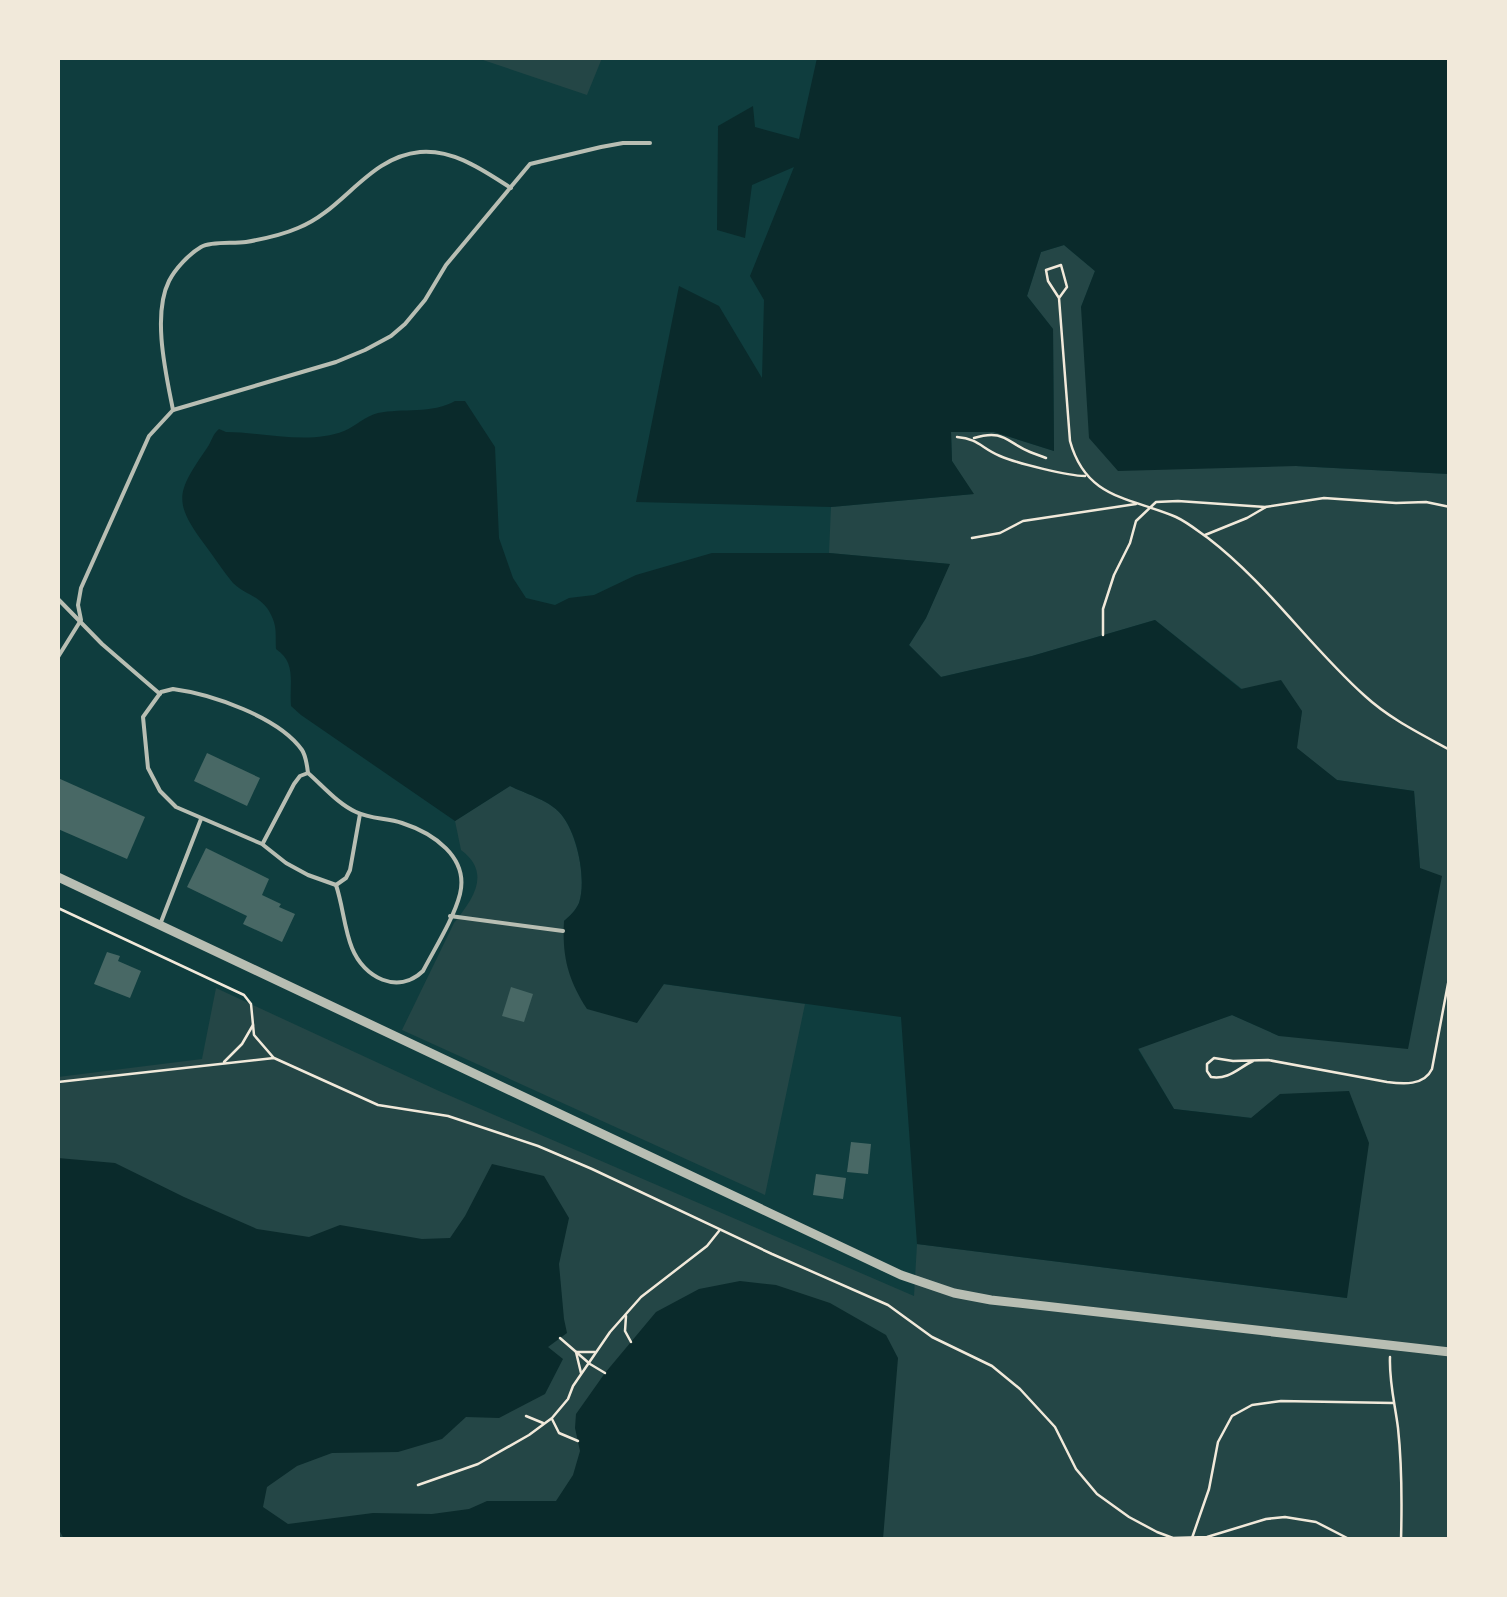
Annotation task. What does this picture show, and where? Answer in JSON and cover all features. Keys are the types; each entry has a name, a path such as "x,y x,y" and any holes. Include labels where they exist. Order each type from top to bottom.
{"street":[{"path":"58,877 902,1275 954,1293 1450,1352"}],"lane":[{"path":"58,657 81,620 81,588 149,436 173,410 336,362 391,336 425,300 446,265 530,164 601,146 650,143"},
{"path":"173,410 164,368 164,298 169,281 180,266 203,245 250,241 296,229 319,219 386,160 420,152 457,158 511,188"},
{"path":"58,599 160,694"},
{"path":"182,690 257,714 302,749 308,773 347,808 403,823 426,834 451,853 462,875 459,897 423,971 407,982 387,982 359,961 352,949 336,885 286,863 262,844 176,807 160,791 148,768 143,717 160,694 182,690"},
{"path":"262,844 294,784 308,773"},
{"path":"336,885 350,870 360,814"},
{"path":"160,924 201,820"},
{"path":"450,916 564,930"}],"path":[{"path":"1058,298 1067,287 1062,265 1046,270 1058,298 1070,441 1087,476 1137,504 1180,518 1204,535 1261,586 1367,698 1405,726 1450,750"},
{"path":"958,436 997,435 1046,458"},
{"path":"972,438 1003,458 1087,476"},
{"path":"1103,635 1104,609 1114,575 1136,521 1156,502 1267,506 1324,498 1426,502 1450,507"},
{"path":"972,538 1000,533 1023,521 1137,504"},
{"path":"1204,535 1267,506"},
{"path":"58,908 244,995 251,1004 258,1042 274,1058 378,1105 448,1116 538,1146 888,1304 932,1337 992,1366 1020,1389 1055,1427 1076,1469 1097,1494 1162,1534 1173,1538 1208,1538 1284,1517 1316,1522 1351,1540"},
{"path":"1254,1061 1230,1076 1211,1077 1207,1072 1214,1058 1268,1060 1406,1085 1419,1081 1432,1069 1450,974"},
{"path":"223,1063 242,1044 253,1025"},
{"path":"58,1082 274,1058"},
{"path":"418,1485 478,1464 552,1418 610,1332 641,1297 708,1246 720,1230"},
{"path":"626,1314 625,1331 631,1342"},
{"path":"560,1338 605,1373"},
{"path":"1390,1346 1389,1374 1400,1456 1400,1540"},
{"path":"576,1352 597,1352"},
{"path":"576,1352 582,1375"},
{"path":"1191,1539 1209,1489 1218,1442 1232,1416 1252,1405 1281,1401 1393,1403"},
{"path":"526,1416 544,1424"},
{"path":"552,1418 559,1433 578,1441"},
{"path":"1153,1539 1162,1534"}],"shaded area":[{"path":"477,58 602,58 587,95"},
{"path":"817,58 1449,58 1449,474 1296,466 1118,471 1089,438 1081,307 1095,271 1064,245 1041,252 1027,296 1053,329 1054,451 994,432 951,432 952,461 974,494 831,507 636,502 679,286 719,306 762,378 764,300 750,276 794,167 752,185 745,238 717,230 718,126 753,106 755,127 799,139"},
{"path":"1064,245 1095,271 1081,307 1296,466 1449,474 1449,1539 58,1539 58,1077 202,1059 216,988 439,1091 914,1296 917,1244 1347,1298 1281,1094 1252,1118 1174,1109 1138,1048 1232,1015 1279,1036 1420,868 1414,791 1337,780 1296,748 1302,711 1242,689 1155,620 1032,656 941,677 909,645 926,618 949,564 829,553 831,507 973,494 952,461 951,432 994,432 1054,451 1053,329 1027,296 1041,252"},
{"path":"465,401 495,447 499,538 513,578 526,598 555,605 569,598 594,595 636,575 712,553 829,553 950,564 909,645 941,677 1032,656 1155,620 1241,689 1281,680 1302,711 1297,748 1337,780 1414,791 1420,868 1442,876 1408,1049 1279,1036 1232,1015 1138,1049 1174,1109 1251,1118 1280,1094 1349,1091 1369,1143 1347,1298 917,1244 901,1017 664,984 637,1023 587,1009 565,957 564,921 579,903 582,881 571,830 559,812 510,786 455,821 301,715 291,706 291,674 287,661 276,649 275,626 269,611 233,583 194,530 183,507 184,486 219,429 316,437 344,431 378,413 427,409"},
{"path":"510,786 554,808 571,831 581,869 581,893 576,908 564,921 663,984 805,1004 765,1195 402,1030 476,886 476,868 461,850 455,821"},
{"path":"58,1158 115,1163 257,1229 309,1237 340,1225 422,1239 450,1238 492,1164 544,1176 569,1218 559,1264 567,1333 548,1347 563,1359 545,1394 499,1418 466,1417 442,1439 398,1452 332,1453 297,1466 267,1487 263,1507 288,1524 373,1513 432,1514 469,1509 487,1501 556,1501 573,1475 580,1451 576,1414 656,1312 699,1289 740,1281 776,1285 830,1303 886,1335 898,1358 883,1539 64,1539 58,1528"}],"building":[{"path":"207,753 260,778 247,806 194,781"},
{"path":"58,778 145,817 127,859 58,829"},
{"path":"206,848 269,879 262,895 295,914 282,942 243,924 247,916 187,887"},
{"path":"107,952 141,971 130,998 94,984"},
{"path":"511,987 533,994 524,1022 502,1016"},
{"path":"851,1142 871,1144 868,1174 847,1172"},
{"path":"816,1174 846,1178 843,1199 813,1195"}]}
